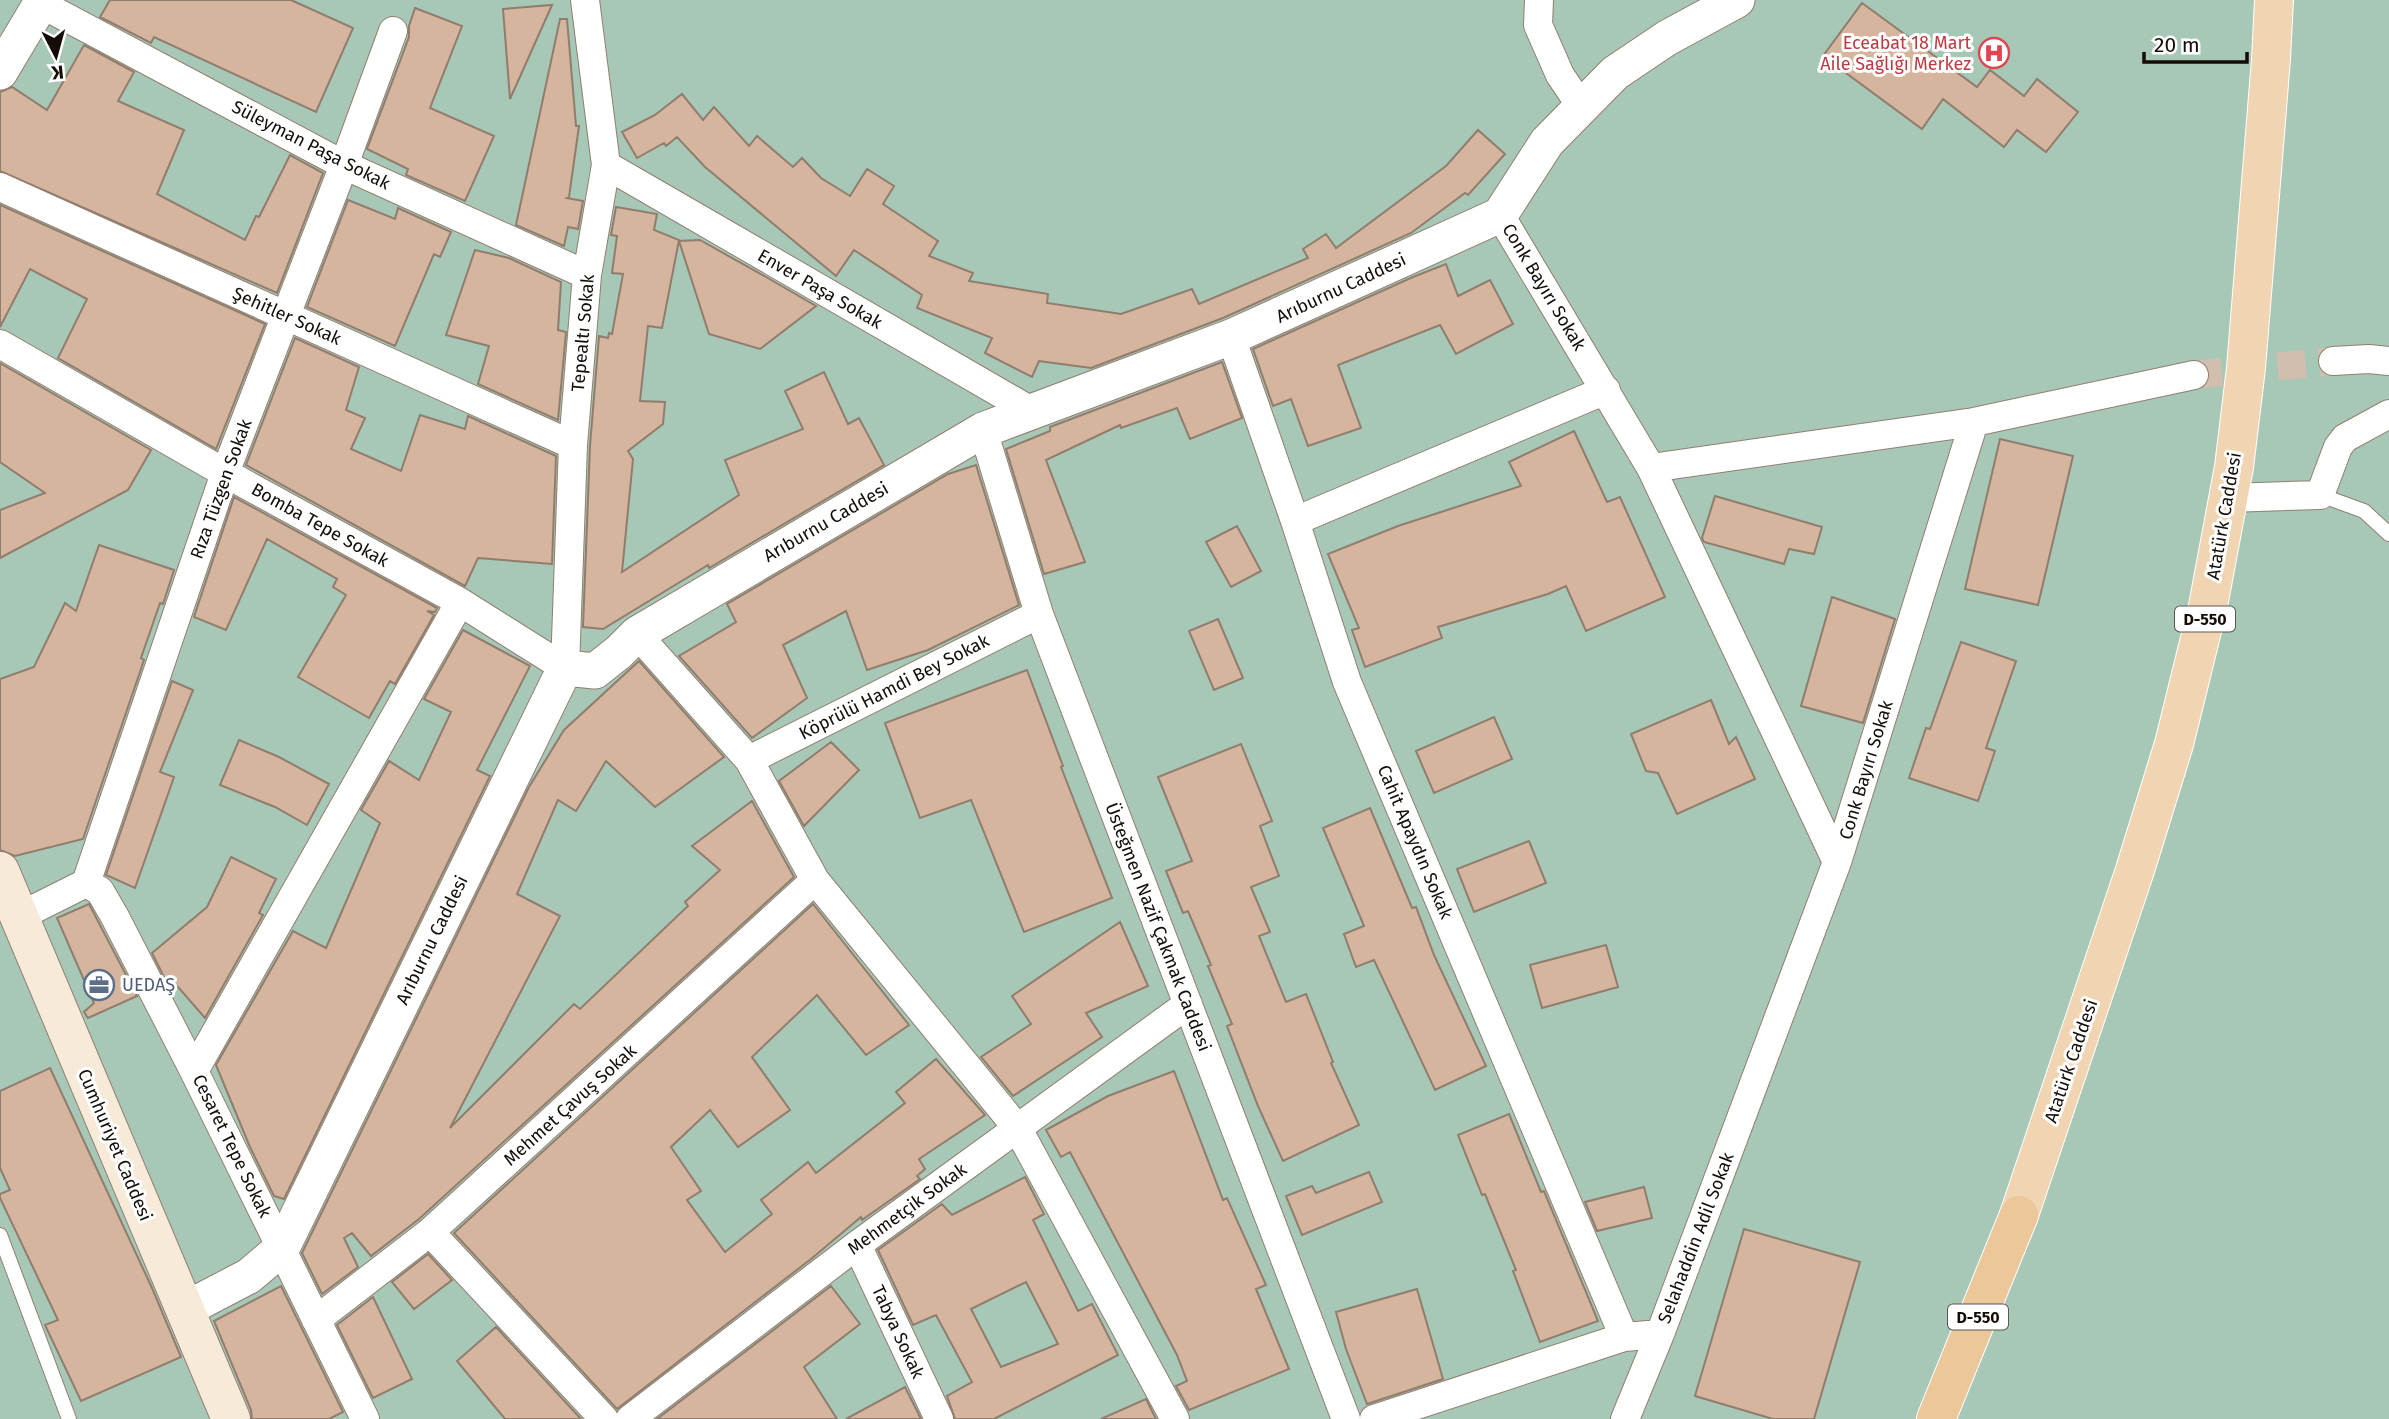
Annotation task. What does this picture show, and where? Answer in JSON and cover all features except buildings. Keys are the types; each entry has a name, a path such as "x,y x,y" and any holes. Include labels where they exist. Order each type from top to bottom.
{"highway":[{"name":"D-550","path":"1936,1419 2019,1215"},
{"name":"D-550","path":"1948,1419 2019,1215"}],"main road":[{"name":"Atatürk Caddesi","path":"2019,1215 2135,870 2174,744 2208,606 2228,498 2246,368 2274,0"},
{"name":"Cumhuriyet Caddesi","path":"0,870 231,1419"}],"street":[{"name":"Tepealtı Sokak","path":"565,668 573,445 587,275 606,165 585,0"},
{"path":"1539,0 1538,25 1560,75 1581,106"},
{"path":"1500,215 1547,142 1615,73 1667,38 1737,0"},
{"path":"0,72 42,2"},
{"name":"Süleyman Paşa Sokak","path":"42,2 344,165 587,275"},
{"name":"Rıza Tüzgen Sokak","path":"86,883 225,473 393,31"},
{"name":"Enver Paşa Sokak","path":"606,165 1033,412"},
{"name":"Şehitler Sokak","path":"0,187 573,445"},
{"name":"Arıburnu Caddesi","path":"184,1310 249,1276 282,1248 565,668 595,670 637,634 983,430 1231,337 1500,215"},
{"name":"Conk Bayırı Sokak","path":"1500,215 1651,468 1837,862"},
{"name":"Cahit Apaydın Sokak","path":"1231,337 1347,682 1624,1337"},
{"name":"Bomba Tepe Sokak","path":"0,344 225,473 460,602 565,668"},
{"path":"2333,361 2389,361"},
{"path":"1651,468 1974,422 2194,375"},
{"path":"1295,521 1606,390"},
{"path":"2228,498 2320,495 2338,447 2346,438 2389,414"},
{"name":"Conk Bayırı Sokak","path":"1837,862 1974,422"},
{"name":"Üsteğmen Nazif Çakmak Caddesi","path":"983,430 1039,614 1346,1419"},
{"path":"194,1071 460,602"},
{"name":"Köprülü Hamdi Bey Sokak","path":"749,760 1039,614"},
{"path":"637,634 749,760 815,880 1018,1129 1175,1419"},
{"name":"Selahaddin Adil Sokak","path":"1374,1419 1624,1337 1660,1334 1837,862"},
{"name":"Mehmet Çavuş Sokak","path":"316,1320 430,1232 815,880"},
{"path":"20,916 86,883"},
{"name":"Cesaret Tepe Sokak","path":"86,883 100,891 194,1071 365,1419"},
{"name":"Mehmetçik Sokak","path":"630,1419 857,1245 1188,1004"},
{"path":"430,1232 604,1419"},
{"name":"Tabya Sokak","path":"857,1245 939,1419"},
{"path":"1625,1419 1660,1334"}],"lane":[{"path":"2320,495 2364,511 2389,534"},
{"path":"0,1235 69,1419"}],"green space":[{"path":"0,0 2389,0 2389,1419 0,1419"}],"tunnel":[{"path":"2194,375 2333,361"}],"place":[{"name":"Eceabat 18 Mart Aile Sağlığı Merkez","path":"1994,53"},
{"name":"UEDAŞ","path":"99,985"}]}
